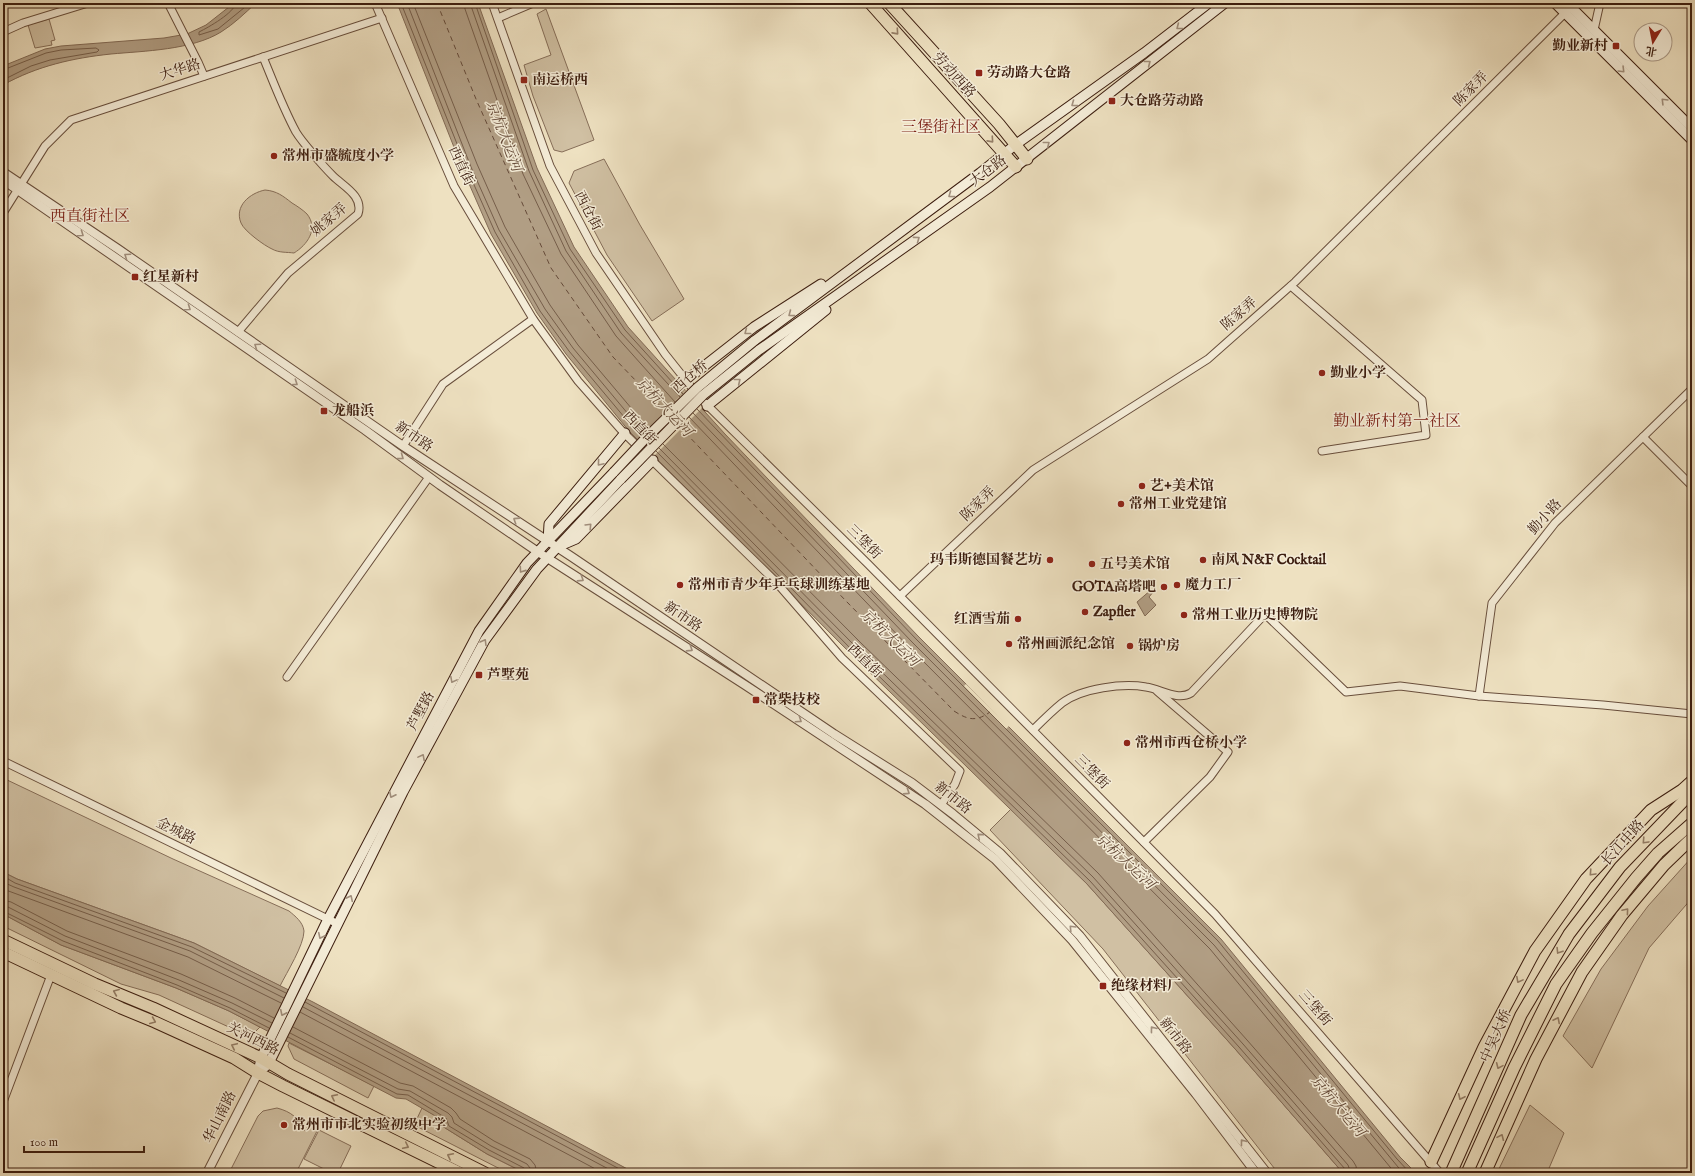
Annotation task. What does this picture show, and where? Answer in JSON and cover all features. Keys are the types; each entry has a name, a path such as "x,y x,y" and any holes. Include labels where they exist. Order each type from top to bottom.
{"main road":[{"name":"劳动西路","path":"870,3 1016,167"},
{"name":"劳动西路","path":"889,3 999,124 1027,159"},
{"name":"大仓路","path":"754,341 980,173 1015,145 1144,53 1210,3"},
{"name":"大仓路","path":"759,350 1027,159 1226,3"},
{"path":"1555,3 1568,8 1594,30 1692,128"},
{"path":"1568,8 1692,140"},
{"path":"685,381 754,327 886,243"},
{"path":"707,406 897,253"},
{"name":"西仓桥","path":"614,472 697,388 754,341"},
{"name":"西仓桥","path":"621,479 703,395 759,350"},
{"path":"548,541 549,524 625,433"},
{"path":"557,547 576,539 653,460"},
{"name":"芦墅路","path":"298,993 328,919 479,631 526,563 614,472"},
{"name":"芦墅路","path":"298,993 338,924 403,792 485,640 537,569 621,479"},
{"path":"1431,1162 1484,1046 1535,951 1586,879 1651,810 1687,791 1692,781"},
{"name":"长江中路","path":"1580,918 1620,867 1672,812 1687,791"},
{"path":"1658,853 1692,823"},
{"path":"1658,853 1692,832"},
{"path":"1485,1173 1536,1059 1582,972 1622,915 1664,865 1692,838"},
{"name":"中吴大桥","path":"1467,1173 1514,1068 1556,984 1592,933 1658,853"},
{"name":"中吴大桥","path":"1451,1173 1521,1014 1549,966 1580,918"},
{"name":"关河西路","path":"3,940 95,984 153,1008 265,1060 288,1074 485,1173"},
{"name":"关河西路","path":"3,952 121,1008 234,1058 258,1073 460,1173"},
{"path":"258,1073 298,993"}],"street":[{"path":"3,32 24,23 88,3"},
{"path":"168,3 204,76"},
{"name":"西直街","path":"375,3 454,186 533,319 578,380 625,433 776,582 842,658 960,772 955,784 941,805"},
{"name":"西仓街","path":"492,3 550,166 596,252 665,354 685,381 707,406"},
{"path":"498,18 533,3"},
{"path":"1594,30 1600,3"},
{"name":"陈家弄","path":"900,596 1033,470 1208,359 1291,286 1568,8"},
{"name":"大华路","path":"19,187 45,146 71,120 382,18"},
{"name":"姚家弄","path":"238,332 288,273 358,214 360,209 353,192 333,176 296,133 263,57"},
{"name":"新市路","path":"3,172 19,187 364,430 428,477 538,552 745,684 925,804 996,859 1072,940 1196,1094 1256,1173"},
{"name":"新市路","path":"3,180 19,187 238,332 403,446 557,547 834,734 912,783 941,805 1000,854 1080,936 1267,1173"},
{"path":"3,213 19,187"},
{"path":"1291,286 1422,400 1426,435 1322,450"},
{"path":"403,446 443,384 533,319"},
{"name":"勤小路","path":"1479,696 1492,602 1555,523 1692,389"},
{"name":"三堡街","path":"707,406 900,596 1215,914 1440,1173"},
{"path":"1643,437 1692,486"},
{"path":"287,677 428,477"},
{"path":"1033,730 1063,702 1082,693 1116,687 1146,687 1177,696 1185,696 1190,693 1265,614 1346,692 1400,686 1479,696 1603,705 1692,714"},
{"path":"1144,842 1210,778 1228,752 1155,689"},
{"name":"金城路","path":"3,761 338,924"},
{"path":"3,1102 51,975"},
{"name":"华山南路","path":"207,1173 258,1073"}],"shaded area":[{"path":"546,9 594,140 562,152 554,150 533,96 524,65 551,55 537,14"},
{"path":"49,19 55,40 51,41 52,45 35,48 28,25"},
{"path":"604,159 640,225 684,299 652,321 607,255 569,183 574,171"},
{"path":"265,190 273,191 283,196 304,211 310,220 312,231 310,236 303,246 294,253 277,251 260,242 250,234 241,223 239,217 240,211 245,201 254,194"},
{"path":"3,778 173,859 289,911 300,922 304,931 298,951 280,986 194,943 17,879 3,872"},
{"path":"1011,809 1087,884 1236,1050 1343,1173 1278,1173 1103,949 990,830"},
{"path":"1692,857 1692,898 1649,948 1592,1068 1563,1036 1601,969 1648,906"},
{"path":"3,914 61,945 176,988 229,1011 260,1027 254,1033 244,1034 159,995 121,984 3,926"},
{"path":"289,1043 374,1086 368,1098 294,1059 288,1046"},
{"path":"1530,1105 1564,1133 1547,1173 1497,1173"},
{"path":"277,1108 287,1111 294,1116 300,1122 305,1131 309,1124 318,1129 296,1173 229,1173 258,1116 263,1111"},
{"path":"422,1108 445,1121 442,1126 487,1154 525,1173 508,1173 414,1125"},
{"path":"319,1130 351,1146 338,1173 332,1173 304,1159"}],"water":[{"path":"234,3 256,3 221,32 196,43 168,49 111,54 69,61 42,68 16,78 3,85 3,66 45,49 61,46 164,38 187,34 206,25"},
{"name":"京杭大运河","path":"397,3 478,3 537,168 574,247 628,327 725,434 918,636 1221,939 1400,1157 1416,1173 1343,1173 1236,1050 1087,884 850,653 629,431 566,354 537,313 491,234 463,170"},
{"path":"1152,589 1154,591 1149,597 1156,605 1145,616 1137,602"},
{"path":"3,872 17,879 194,943 313,1002 635,1173 525,1173 487,1154 442,1126 444,1121 406,1099 396,1098 229,1011 176,988 61,945 3,914"}],"pier":[{"path":"687,389 703,407 653,457 636,441"},
{"path":"966,684 1009,726 1006,729 964,686"}],"ferry route":[{"path":"437,3 476,99 551,268 613,357 666,412"},
{"path":"679,426 846,601 954,711 972,719 990,712"}],"place":[{"name":"勤业新村","path":"1616,46"},
{"name":"劳动路大仓路","path":"979,73"},
{"name":"南运桥西","path":"524,80"},
{"name":"大仓路劳动路","path":"1112,101"},
{"name":"常州市盛毓度小学","path":"274,156"},
{"name":"红星新村","path":"135,277"},
{"name":"勤业小学","path":"1322,373"},
{"name":"龙船浜","path":"324,411"},
{"name":"艺+美术馆","path":"1142,486"},
{"name":"常州工业党建馆","path":"1121,504"},
{"name":"玛韦斯德国餐艺坊","path":"1050,560"},
{"name":"南风 N&F Cocktail","path":"1203,560"},
{"name":"五号美术馆","path":"1092,564"},
{"name":"常州市青少年乒乓球训练基地","path":"680,585"},
{"name":"魔力工厂","path":"1177,585"},
{"name":"GOTA高塔吧","path":"1164,587"},
{"name":"Zapfler","path":"1085,612"},
{"name":"常州工业历史博物院","path":"1184,615"},
{"name":"红酒雪茄","path":"1018,619"},
{"name":"常州画派纪念馆","path":"1009,644"},
{"name":"锅炉房","path":"1130,646"},
{"name":"芦墅苑","path":"479,675"},
{"name":"常柴技校","path":"756,700"},
{"name":"常州市西仓桥小学","path":"1127,743"},
{"name":"绝缘材料厂","path":"1103,986"},
{"name":"常州市市北实验初级中学","path":"284,1125"}],"district":[{"name":"三堡街社区","path":"941,128"},
{"name":"西直街社区","path":"90,217"},
{"name":"勤业新村第一社区","path":"1397,422"}]}
